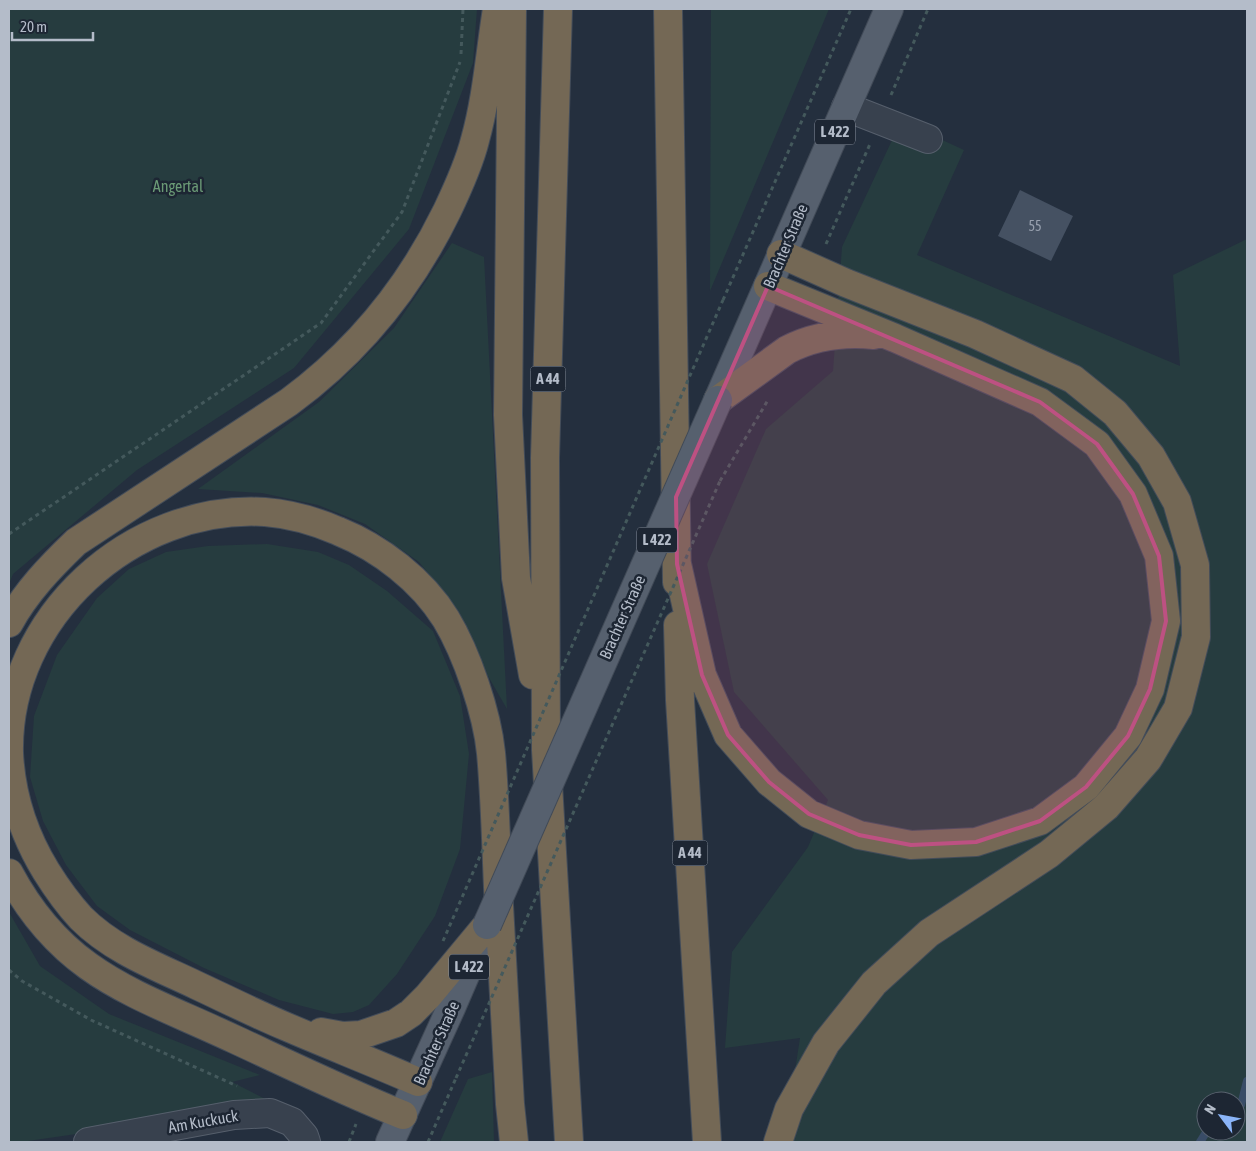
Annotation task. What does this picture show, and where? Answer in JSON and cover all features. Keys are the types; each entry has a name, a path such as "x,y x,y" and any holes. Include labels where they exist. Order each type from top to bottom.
{"highway":[{"path":"9,623 32,588 76,542 308,388 344,355 378,319 408,279 434,238 457,191 475,141 484,98 497,9"},
{"path":"512,9 508,415 516,578 546,750"},
{"name":"A 44","path":"558,9 545,458 546,750 569,1142"},
{"name":"A 44","path":"668,9 680,700 707,1142"},
{"path":"778,1142 789,1109 826,1043 874,983 929,933 1049,854 1106,807 1148,759 1178,708 1196,637 1195,565 1177,502 1151,456 1114,414 1074,379 975,334 846,283 781,254"},
{"path":"677,564 702,674 728,736 769,782 809,814 859,835 911,845 976,842 1040,821 1086,788 1128,736 1150,690 1166,621 1159,556 1133,494 1098,444 1040,402 895,338 768,286"},
{"path":"718,400 798,344 833,335 857,333 895,338"},
{"path":"418,1082 285,1026 140,959 108,940 82,919 55,885 24,830 12,779 9,750 11,723 16,698 30,658 47,624 74,590 113,556 137,541 166,528 196,518 229,513 265,512 318,522 353,537 382,554 408,575 428,595 446,619 462,650 475,684 491,749 510,1104 514,1142"},
{"path":"9,873 32,911 49,933 70,953 96,972 144,999 221,1032 403,1116"},
{"path":"285,1026 343,1036 361,1035 386,1028 411,1013 428,996 487,925"}],"main road":[{"name":"Brachter Straße","path":"390,1142 452,1008 889,9"}],"lane":[{"path":"846,107 928,139"},
{"name":"Am Kuckuck","path":"88,1142 234,1114 270,1112 292,1122 304,1136 306,1142"}],"path":[{"path":"9,534 321,323 402,212 460,61 463,9"},
{"path":"443,941 851,9"},
{"path":"428,1142 720,481"},
{"path":"9,970 22,981 91,1020 238,1087"}],"highlighted area":[{"path":"768,286 1040,402 1097,444 1133,494 1159,556 1166,621 1150,689 1128,736 1086,787 1040,821 976,842 911,845 859,835 809,814 769,782 728,735 702,675 677,564 676,497"}],"green space":[{"name":"Angertal","path":"9,9 477,9 473,63 409,229 294,368 137,470 13,574 9,584"},
{"path":"711,9 829,9 710,291"},
{"path":"901,121 964,150 917,255 1180,366 1173,275 1247,239 1247,1142 784,1142 800,1038 725,1048 732,952 808,847 828,800 734,692 707,564 766,429 833,371 842,247"},
{"path":"452,243 484,257 507,709 488,676 459,612 419,562 365,524 318,505 262,493 198,489 319,402 394,328"},
{"path":"267,544 318,552 349,565 387,591 433,631 460,696 469,754 460,849 435,916 397,974 369,1005 353,1012 333,1014 279,1000 204,968 130,930 97,906 66,865 43,821 30,777 34,716 57,655 97,598 129,569 166,552 208,546"},
{"path":"9,912 40,966 109,1014 260,1075 232,1082 277,1105 21,1142 9,1142"},
{"path":"492,1072 494,1142 440,1142 468,1079"}],"building":[{"path":"1020,190 1073,216 1051,261 998,236"}],"waterway":[{"path":"1244,1091 1247,1081"}]}
